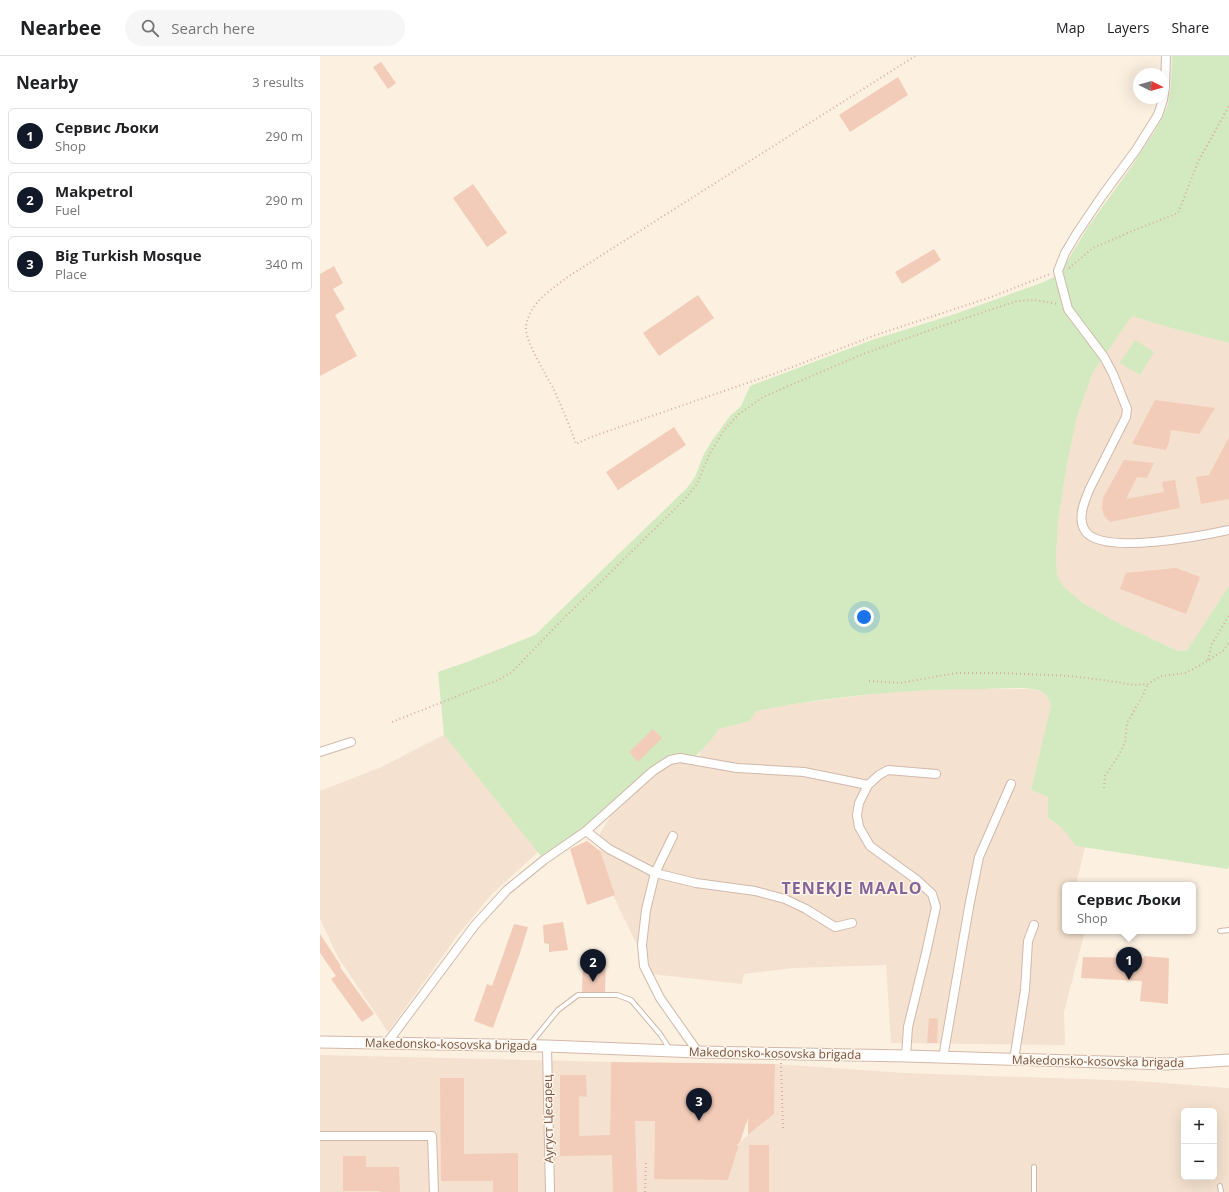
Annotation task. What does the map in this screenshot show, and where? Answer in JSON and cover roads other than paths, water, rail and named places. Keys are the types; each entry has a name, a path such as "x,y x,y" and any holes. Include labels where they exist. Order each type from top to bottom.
{"street":[{"path":"1166,56 1165,87 1163,100 1158,115 1141,143 1077,233 1065,253 1058,271 1068,309 1104,357 1113,374 1127,409 1126,417 1085,500 1082,525 1090,536 1098,539 1124,543 1170,540 1229,530"},
{"path":"320,752 351,742"},
{"path":"386,1043 475,925 507,890 544,860 586,831 664,763 675,758 737,768 804,772 868,785"},
{"path":"906,1056 908,1028 936,907 932,894 917,880 870,846 859,827 857,815 858,803 868,785 879,775 888,770 936,774"},
{"path":"942,1058 979,857 1012,784"},
{"path":"586,831 609,849 655,873 696,883 755,890 785,899 806,909 835,927 852,923"},
{"path":"673,836 655,873 646,910 642,945 644,966 660,998 698,1052"},
{"path":"1014,1060 1025,990 1028,941 1034,925"},
{"name":"Makedonsko-kosovska brigada","path":"320,1042 528,1047 547,1046 698,1052 906,1056 1167,1064 1229,1060"},
{"name":"Аугуст Цесарец","path":"547,1046 550,1192"},
{"path":"320,1136 432,1136 434,1192"}],"lane":[{"path":"1220,931 1229,930"},
{"path":"528,1047 558,1010 578,995 617,995 631,1000 660,1034 670,1051"},
{"path":"1034,1167 1034,1192"},
{"path":"1220,1186 1220,1192"}],"place":[{"name":"Сервис Љоки","path":"1129,980"},
{"name":"Makpetrol","path":"593,982"},
{"name":"Big Turkish Mosque","path":"699,1121"}],"district":[{"name":"TENEKJE MAALO","path":"852,888"}]}
